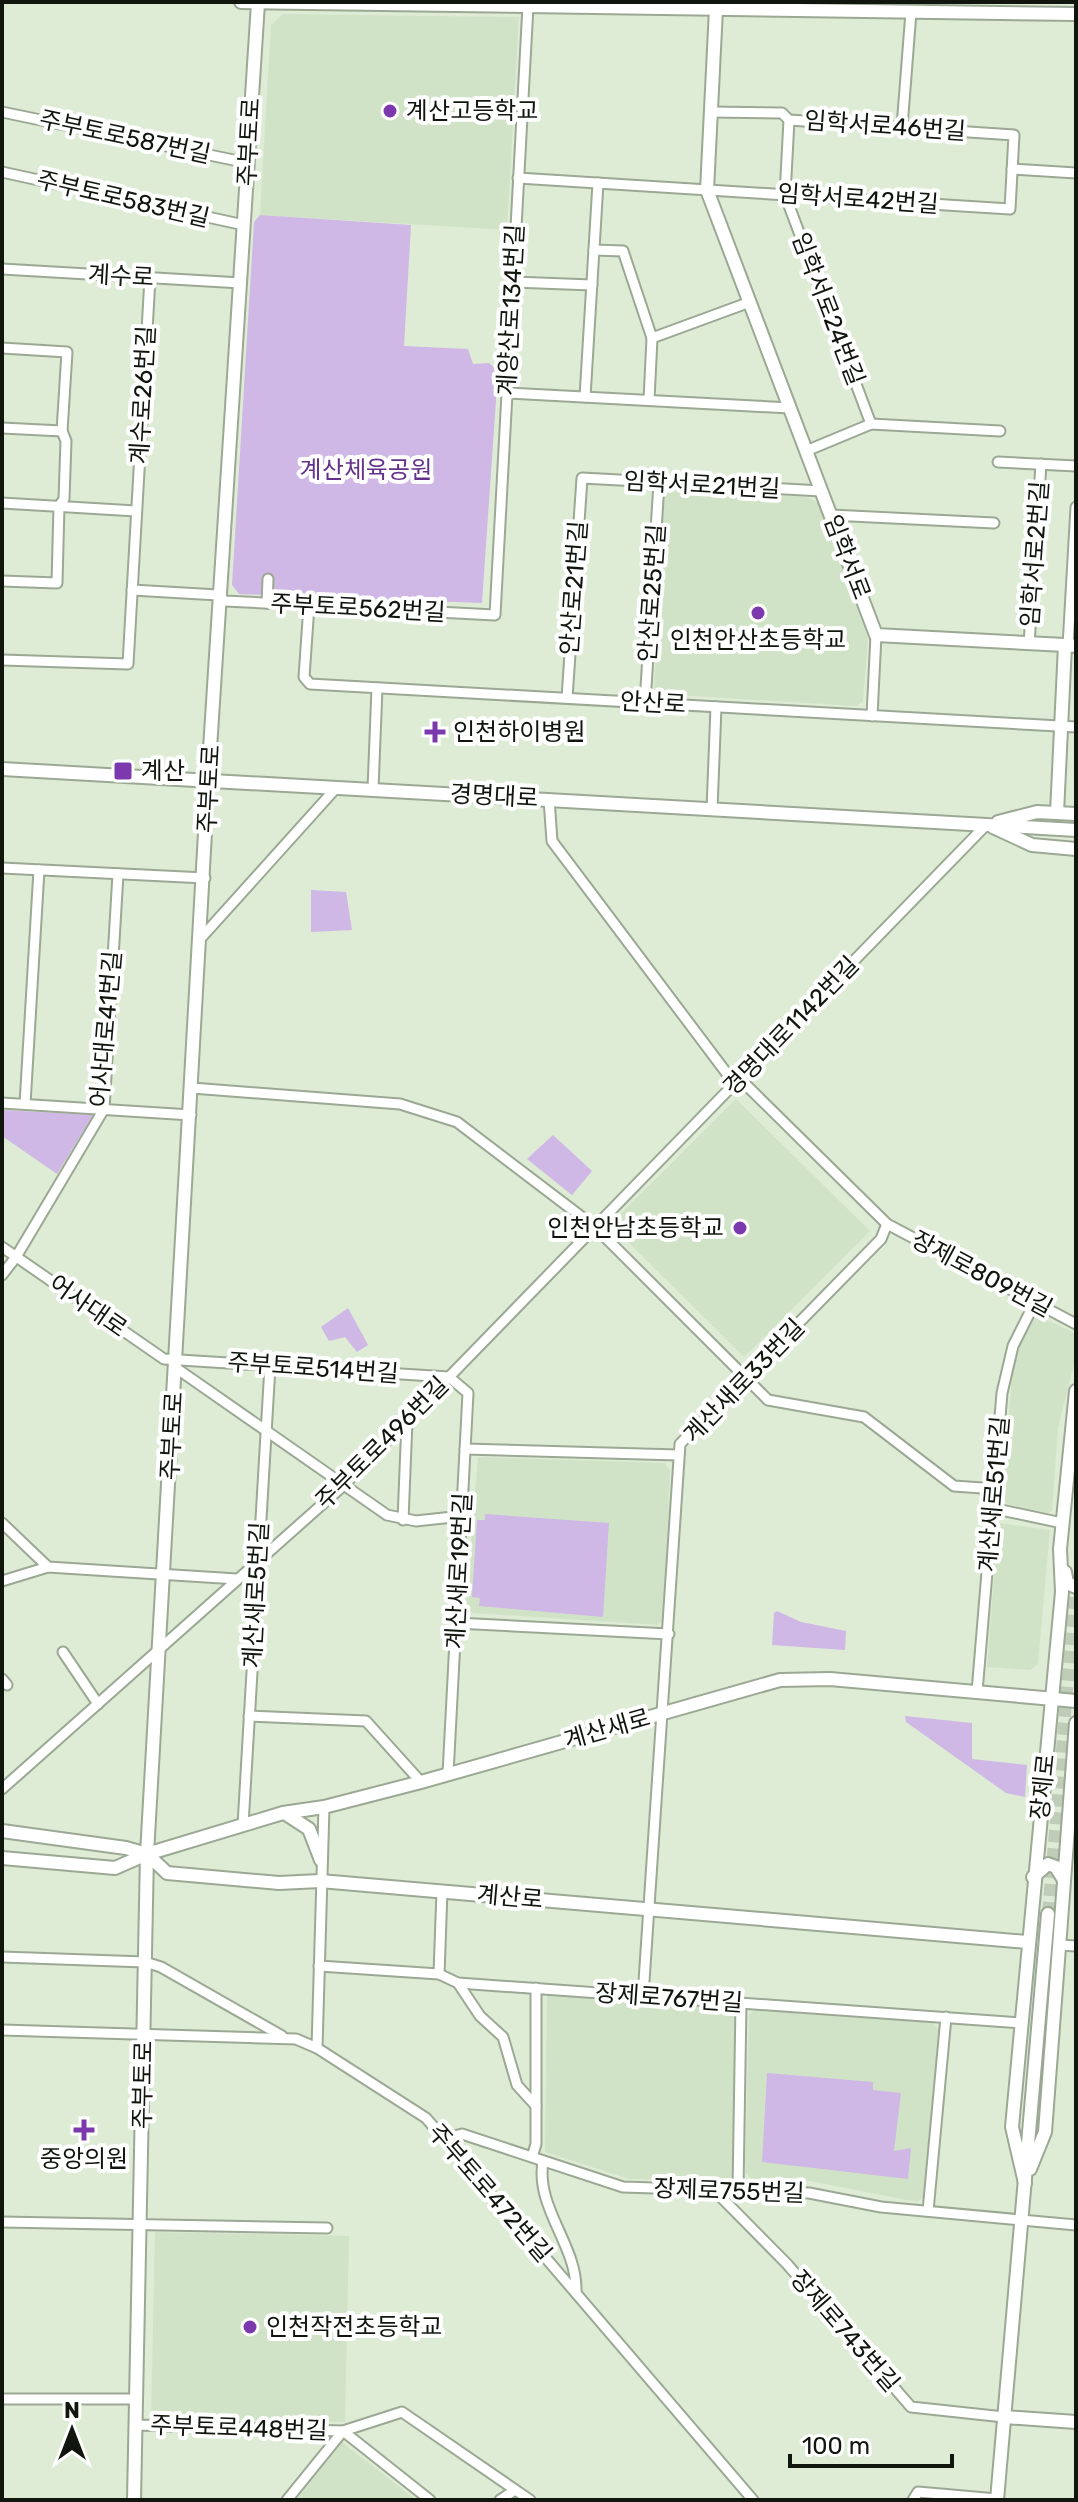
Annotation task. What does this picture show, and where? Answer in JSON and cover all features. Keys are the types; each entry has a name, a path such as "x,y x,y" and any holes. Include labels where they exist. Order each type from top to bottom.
{"street":[{"path":"241,2 716,5 1076,14"},
{"name":"주부토로","path":"134,2500 147,1854 205,878 208,780 258,3"},
{"name":"임학서로","path":"716,5 707,190 876,635"},
{"name":"계양산로134번길","path":"495,615 528,6"},
{"path":"902,127 911,12"},
{"name":"주부토로587번길","path":"2,112 248,163"},
{"name":"임학서로46번길","path":"711,112 782,113 789,120 1014,135 1012,169"},
{"path":"785,195 789,120"},
{"path":"1012,169 1076,173"},
{"name":"임학서로42번길","path":"518,178 1010,209 1012,169"},
{"name":"주부토로583번길","path":"2,172 244,225"},
{"path":"585,397 598,183"},
{"name":"임학서로24번길","path":"785,195 871,424"},
{"path":"594,250 623,251 652,338 649,400"},
{"name":"계수로","path":"2,269 241,283"},
{"name":"계수로26번길","path":"2,660 128,664 150,278"},
{"path":"513,282 592,285"},
{"path":"652,338 750,302"},
{"path":"2,348 67,352 62,431 66,441 64,499 59,506 57,583 2,581"},
{"path":"507,393 790,408"},
{"path":"806,451 871,424 1000,431"},
{"path":"2,428 62,431"},
{"path":"998,462 1076,466"},
{"name":"임학서로2번길","path":"1029,644 1041,464"},
{"name":"임학서로21번길","path":"582,478 822,491"},
{"name":"안산로21번길","path":"567,698 582,478"},
{"name":"안산로25번길","path":"645,703 659,483"},
{"path":"2,503 136,511"},
{"path":"1057,813 1061,726 1070,646 1076,507"},
{"path":"831,515 994,523"},
{"path":"267,603 268,579"},
{"name":"주부토로562번길","path":"132,590 267,603 495,615"},
{"name":"안산로","path":"309,605 304,677 310,684 1076,727"},
{"path":"872,716 876,635 1070,646"},
{"path":"373,789 377,688"},
{"path":"712,809 716,707"},
{"name":"경명대로","path":"2,769 1076,830"},
{"path":"201,938 337,787"},
{"name":"장제로809번길","path":"549,799 552,841 728,1075 740,1079 887,1224 1076,1324"},
{"name":"경명대로","path":"987,824 1037,812 1076,814"},
{"name":"경명대로","path":"987,824 1032,845 1076,849"},
{"name":"경명대로1142번길","path":"595,1227 987,824"},
{"path":"2,868 205,878"},
{"path":"25,1104 39,870"},
{"name":"어사대로41번길","path":"2,1275 16,1257 104,1109 118,874"},
{"path":"192,1088 400,1104 434,1112 457,1122 595,1227 768,1400 864,1417 954,1486 982,1488 1001,1510 1062,1523"},
{"path":"2,1103 191,1115"},
{"name":"계산새로33번길","path":"643,1996 680,1444 881,1239 887,1224"},
{"name":"주부토로496번길","path":"2,1789 344,1485 595,1227"},
{"name":"어사대로","path":"2,1247 164,1359 176,1364"},
{"name":"계산새로51번길","path":"977,1692 1006,1369 1035,1302"},
{"path":"176,1364 387,1515 403,1520 462,1516"},
{"name":"주부토로514번길","path":"176,1364 270,1366 449,1377"},
{"name":"계산새로5번길","path":"243,1825 270,1366"},
{"name":"계산새로19번길","path":"448,1774 468,1393 449,1377"},
{"name":"장제로","path":"1025,2183 1012,2127 1062,1592 1060,1549 1076,1391"},
{"path":"403,1520 407,1421"},
{"path":"465,1449 678,1455"},
{"path":"2,1523 48,1567"},
{"path":"1060,1549 1067,1583 1076,1587"},
{"path":"2,1581 48,1567 237,1579"},
{"path":"456,1623 669,1634"},
{"path":"63,1652 98,1704"},
{"name":"계산새로","path":"147,1854 283,1813 324,1807 421,1782 780,1680 805,1677 1076,1701"},
{"path":"249,1716 366,1721 421,1782"},
{"name":"장제로","path":"1025,2183 1045,2132 1076,1723"},
{"path":"317,2048 324,1807"},
{"path":"283,1813 309,1829 321,1860"},
{"path":"2,1831 147,1854"},
{"path":"2,1858 115,1868 147,1854"},
{"name":"계산로","path":"147,1854 167,1873 279,1883 320,1881 1027,1942"},
{"path":"1033,1878 1041,1867 1048,1864 1056,1867 1064,1880"},
{"path":"439,1974 442,1891"},
{"name":"장제로","path":"913,2500 918,2492 997,2499 1048,1914"},
{"path":"1060,1945 1076,1946"},
{"path":"2,1957 145,1962 161,1967 263,2028 289,2039"},
{"name":"장제로767번길","path":"319,1966 439,1974 458,1983 1021,2023"},
{"path":"458,1983 480,2016 503,2037 517,2085 536,2106"},
{"path":"532,2157 536,2144 536,1988"},
{"path":"738,2190 741,2003"},
{"path":"928,2211 946,2017"},
{"name":"주부토로472번길","path":"2,2030 289,2039 317,2048 426,2118 753,2500"},
{"name":"장제로755번길","path":"444,2139 462,2134 623,2187 809,2193 928,2211 1076,2225"},
{"path":"543,2161 543,2192 570,2253 576,2293"},
{"name":"장제로743번길","path":"713,2189 787,2264 911,2407 1004,2417"},
{"path":"2,2222 140,2222 156,2226 327,2228"},
{"path":"2,2399 136,2399"},
{"name":"주부토로448번길","path":"136,2425 343,2431 402,2412 530,2500"},
{"path":"1004,2417 1076,2422"},
{"path":"287,2500 343,2431"},
{"name":"주부토로448번길","path":"343,2431 430,2500"},
{"path":"500,2500 515,2490"}],"shaded area":[{"name":"계산고등학교","path":"283,14 519,17 507,230 260,215 271,25"},
{"name":"인천안산초등학교","path":"664,489 807,497 819,503 868,638 863,701 857,706 657,694 654,690"},
{"name":"인천안남초등학교","path":"736,1099 870,1231 744,1357 610,1224"},
{"path":"1035,1314 1076,1334 1076,1356 1058,1428 1052,1511 1048,1513 1007,1504 1001,1497 1013,1368 1028,1322"},
{"path":"478,1457 665,1463 670,1471 664,1618 658,1625 472,1613 466,1606"},
{"path":"998,1523 1050,1530 1038,1664 1030,1670 987,1667"},
{"path":"547,1994 740,2005 732,2177 726,2181 629,2179 545,2152"},
{"path":"755,2009 931,2020 939,2030 923,2198 917,2202 810,2181 753,2181 745,2172 749,2015"},
{"name":"인천작전초등학교","path":"155,2232 349,2236 345,2422 151,2419"},
{"path":"342,2442 388,2478 416,2500 296,2500"}],"green space":[{"name":"계산체육공원","path":"260,215 411,225 404,346 468,349 473,364 489,363 498,371 482,603 239,594 232,585 254,222"},
{"path":"311,890 346,892 352,930 311,932"},
{"path":"2,1110 93,1115 57,1174 2,1136"},
{"path":"553,1135 592,1171 572,1195 527,1159"},
{"path":"348,1308 368,1345 357,1352 345,1337 329,1341 321,1327"},
{"path":"485,1514 609,1523 603,1617 479,1606 480,1598 472,1597 477,1520 485,1520"},
{"path":"777,1611 801,1622 846,1631 845,1650 772,1645 774,1613"},
{"path":"905,1716 972,1723 972,1759 1027,1765 1025,1797 1006,1793 906,1722"},
{"path":"767,2073 873,2082 873,2090 901,2093 894,2151 911,2148 908,2179 762,2162"}],"tunnel":[{"path":"1048,1914 1076,1583"}],"place":[{"name":"계산고등학교","path":"390,111"},
{"name":"인천안산초등학교","path":"758,613"},
{"name":"인천하이병원","path":"435,732"},
{"name":"계산","path":"123,771"},
{"name":"인천안남초등학교","path":"740,1228"},
{"name":"중앙의원","path":"84,2130"},
{"name":"인천작전초등학교","path":"250,2327"}]}
